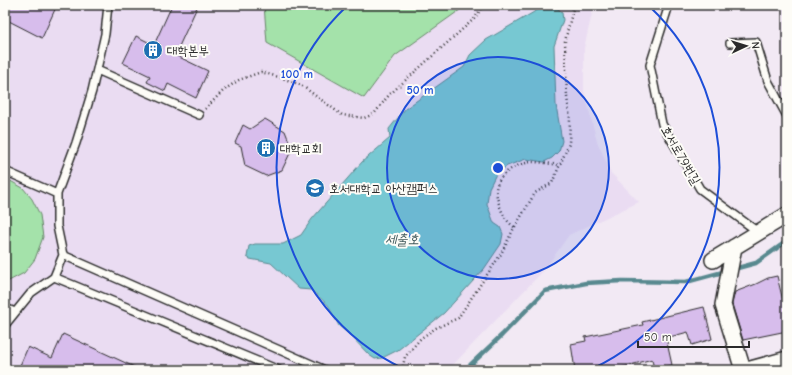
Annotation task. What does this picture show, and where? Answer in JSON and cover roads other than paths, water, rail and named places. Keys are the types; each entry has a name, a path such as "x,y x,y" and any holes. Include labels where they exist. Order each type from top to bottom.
{"street":[{"path":"713,260 733,251 758,232 787,215"},
{"path":"733,251 723,305 743,370"},
{"path":"747,370 787,359"}],"lane":[{"path":"5,325 31,293 54,277 63,255 57,226 57,194 76,143 92,91 105,34 108,5"},
{"name":"호서로79번길","path":"669,5 650,65 662,124 700,188 758,232"},
{"path":"730,43 756,42 768,81 787,116"},
{"path":"97,70 199,115"},
{"path":"5,171 57,194"},
{"path":"63,255 325,370"},
{"path":"54,277 279,370"},
{"path":"5,308 15,312"}],"water":[{"name":"세출호","path":"546,5 555,5 562,13 563,20 554,46 556,105 562,141 559,151 552,158 544,162 526,159 507,166 496,174 489,188 487,204 494,223 500,227 503,234 501,244 484,269 444,313 398,350 382,358 375,359 339,326 328,305 311,290 299,289 271,263 250,259 247,257 249,246 255,244 283,244 301,235 312,219 362,162 390,138 389,129 405,109 464,67 470,55 486,40"}],"waterway":[{"path":"465,370 545,291 586,283 622,281 686,282 756,263 787,241"}],"place":[{"name":"대학본부","path":"153,50"},
{"name":"대학교회","path":"266,148"},
{"name":"호서대학교 아산캠퍼스","path":"315,188"}]}
